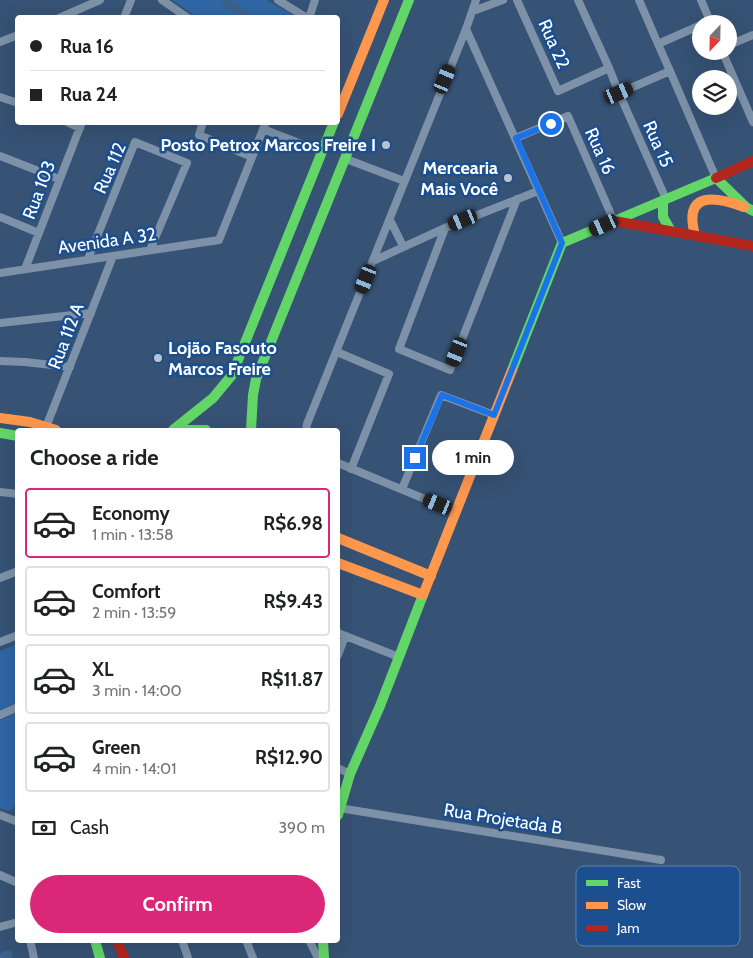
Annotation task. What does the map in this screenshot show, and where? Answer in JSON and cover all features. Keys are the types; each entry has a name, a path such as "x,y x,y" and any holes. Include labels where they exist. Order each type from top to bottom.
{"main road":[{"path":"340,109 384,0"},
{"path":"251,428 252,401 256,379 410,0"},
{"path":"176,428 213,398 232,374 333,125"},
{"path":"340,805 350,774 400,657 562,243 753,162"},
{"path":"716,178 749,209"},
{"path":"695,234 691,213 697,204 703,200 717,199 749,209"},
{"path":"664,200 663,218 671,231"},
{"path":"614,221 695,234 753,246"},
{"path":"0,418 30,422 48,428"},
{"path":"0,433 15,436"},
{"path":"340,539 431,576"},
{"path":"340,564 423,595"},
{"path":"96,943 100,958"},
{"path":"119,943 124,958"},
{"path":"323,943 324,958"}],"street":[{"path":"66,15 100,0"},
{"path":"125,15 131,0"},
{"path":"162,0 184,15"},
{"path":"278,0 303,15"},
{"path":"309,15 315,0"},
{"path":"306,428 476,0"},
{"path":"473,11 503,0"},
{"name":"Rua 22","path":"517,0 558,91 609,68"},
{"path":"578,0 609,68"},
{"path":"640,0 716,178"},
{"path":"701,0 707,15"},
{"path":"466,29 562,243"},
{"path":"658,44 692,29"},
{"path":"738,41 753,35"},
{"path":"0,42 15,36"},
{"path":"726,60 753,122"},
{"name":"Rua 15","path":"609,68 664,200"},
{"path":"619,93 670,71"},
{"path":"0,96 15,100"},
{"name":"Rua 16","path":"516,138 568,116 614,221"},
{"name":"Rua 103","path":"25,269 81,125"},
{"path":"202,125 198,134 252,157 264,126 322,152"},
{"name":"Rua 112","path":"88,259 135,142 187,163 150,250"},
{"path":"0,156 59,179"},
{"name":"Avenida A 32","path":"0,273 219,240 252,157"},
{"path":"346,159 404,181"},
{"path":"373,261 445,228 538,191"},
{"path":"445,228 399,349 450,370 517,199"},
{"path":"0,217 39,233"},
{"path":"390,220 403,246"},
{"name":"Rua 112 A","path":"51,428 70,367 114,256"},
{"path":"0,323 91,313"},
{"path":"337,352 389,374 351,469"},
{"path":"0,361 70,367"},
{"path":"402,489 442,395 494,415"},
{"path":"340,464 456,512"},
{"path":"0,492 15,494"},
{"path":"0,578 15,572"},
{"path":"341,635 400,657"},
{"path":"0,642 15,636"},
{"path":"0,715 15,708"},
{"path":"340,769 350,774"},
{"name":"Rua Projetada B","path":"340,811 661,860"},
{"path":"0,814 15,821"},
{"path":"0,875 15,881"},
{"path":"0,927 15,923"},
{"path":"31,943 34,958"},
{"path":"183,943 188,958"},
{"path":"247,943 253,958"},
{"path":"310,943 318,958"}],"shaded area":[{"path":"172,0 266,0 291,15 194,15"},
{"path":"15,645 15,703 0,710 0,651"},
{"path":"15,714 15,800 14,807 11,810 0,808 0,720"}],"waterway":[{"path":"224,0 245,15"},
{"path":"1,958 8,955"}],"traffic: fast":[{"path":"251,428 256,379 409,0"},
{"path":"176,428 213,398 232,375 333,125"},
{"path":"512,370 562,243 716,178 746,207 753,211"},
{"path":"663,201 663,217 671,231"},
{"path":"0,433 15,436"},
{"path":"340,808 350,774 380,706 423,595"},
{"path":"96,943 100,958"},
{"path":"323,943 324,958"}],"traffic: slow":[{"path":"340,109 384,0"},
{"path":"695,235 692,221 694,211 698,204 704,200 713,199 744,207"},
{"path":"340,564 423,595 512,370"},
{"path":"0,418 30,422 50,428"},
{"path":"340,539 431,576"}],"traffic: jam":[{"path":"716,178 753,161"},
{"path":"614,221 753,246"},
{"path":"118,943 124,958"}],"place":[{"name":"Posto Petrox Marcos Freire I","path":"386,145"},
{"name":"Mercearia Mais Você","path":"508,178"},
{"name":"Lojão Fasouto Marcos Freire","path":"158,358"}],"route":[{"path":"415,458 442,395 494,415 562,243 516,138 551,124"}]}
